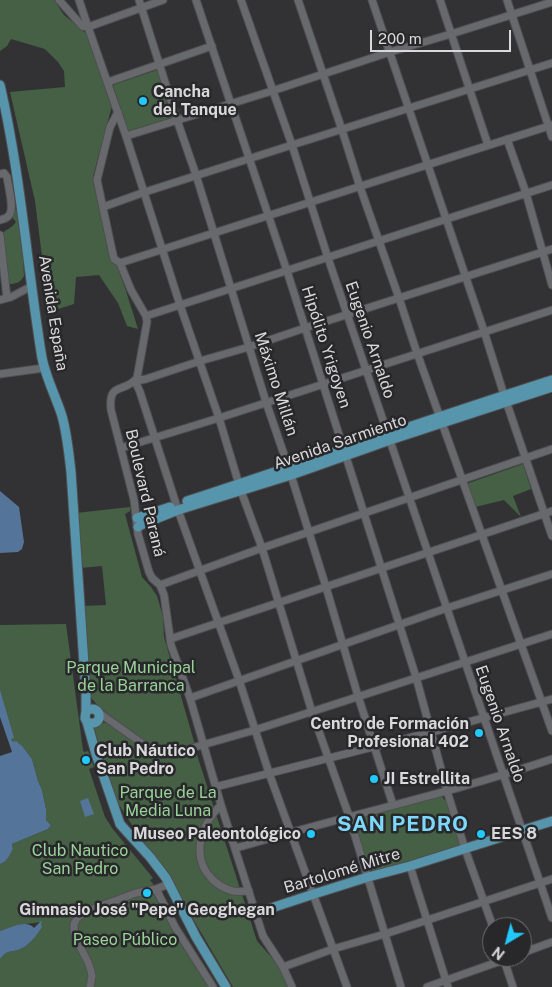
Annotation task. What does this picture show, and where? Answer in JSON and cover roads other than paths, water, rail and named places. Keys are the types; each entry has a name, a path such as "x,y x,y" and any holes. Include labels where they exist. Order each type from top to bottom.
{"main road":[{"name":"Avenida España","path":"0,85 18,180 44,368 62,416 68,447 86,694 92,718 96,754 120,824 158,866 226,987"},
{"name":"Avenida Sarmiento","path":"138,523 177,508 290,472 506,398 552,380"},
{"name":"Avenida Sarmiento","path":"506,398 552,387"},
{"name":"Bartolomé Mitre","path":"256,913 552,821"}],"street":[{"path":"59,0 82,26 88,26 140,4 163,0"},
{"path":"79,0 108,82 180,305 262,548 312,712 349,816 401,987"},
{"name":"Hipólito Yrigoyen","path":"196,0 287,271 416,677 465,849 490,917"},
{"name":"Eugenio Arnaldo","path":"241,0 292,145 366,371 552,918"},
{"path":"298,0 440,420 552,732"},
{"path":"372,0 525,458 548,512 552,536"},
{"path":"440,0 488,145"},
{"path":"508,0 550,125 552,137"},
{"path":"126,136 552,2"},
{"name":"Máximo Millán","path":"140,4 290,472 393,805"},
{"path":"108,82 212,46"},
{"path":"103,206 552,63"},
{"path":"118,112 110,127 98,174 98,188 114,259 120,264 146,316 146,326 136,380 177,508 239,680 269,773 347,987"},
{"path":"120,264 550,125"},
{"path":"507,139 526,193 552,285"},
{"path":"0,174 4,173 6,177 11,208 9,216 0,220"},
{"path":"146,316 552,185"},
{"path":"0,235 4,299 32,286"},
{"path":"136,380 146,379 249,347 347,314 552,250"},
{"path":"121,448 552,310"},
{"path":"0,374 44,368"},
{"name":"Boulevard Paraná","path":"136,380 114,391 110,398 111,410 134,500 138,534 149,572 163,589 170,639 256,913 266,940 283,967 292,987"},
{"path":"160,584 552,449"},
{"path":"170,639 548,512"},
{"path":"190,698 446,608 552,574"},
{"path":"92,718 112,721 142,744 165,754 174,753 255,730 552,634"},
{"path":"216,786 432,732 552,699"},
{"path":"236,848 291,831 447,791 552,759"},
{"path":"221,805 210,818 203,832 200,845 202,863 210,877 217,884 234,891 249,891"},
{"path":"410,866 447,984"},
{"path":"283,967 552,879"},
{"path":"90,987 91,971 74,931 74,924 77,918 87,911 127,896 156,890 169,884"},
{"path":"156,890 175,927 213,987"},
{"path":"532,949 552,942"},
{"path":"427,987 447,984 485,967"},
{"path":"506,967 513,987"}],"water":[{"path":"0,491 19,507 24,542 22,549 18,552 0,553"},
{"path":"0,690 14,738 11,739 23,747 32,759 42,790 46,820 51,825 48,829 12,844 13,849 9,856 5,862 0,864"},
{"path":"88,798 94,814 85,817 80,801"},
{"path":"41,921 42,927 28,944 22,949 6,953 0,959 0,931 22,924 31,925 34,928"}],"place":[{"name":"Cancha del Tanque","path":"143,101"},
{"name":"Centro de Formación Profesional 402","path":"479,733"},
{"name":"Club Náutico San Pedro","path":"86,760"},
{"name":"JI Estrellita","path":"374,779"},
{"name":"Museo Paleontológico","path":"311,834"},
{"name":"EES 8","path":"481,834"},
{"name":"Gimnasio José \"Pepe\" Geoghegan","path":"147,893"}],"district":[{"name":"SAN PEDRO","path":"403,825"}],"park label":[{"name":"Parque Municipal de la Barranca","path":"131,677"},
{"name":"Parque de La Media Luna","path":"168,802"},
{"name":"Club Nautico San Pedro","path":"80,860"},
{"name":"Paseo Público","path":"125,940"}]}
